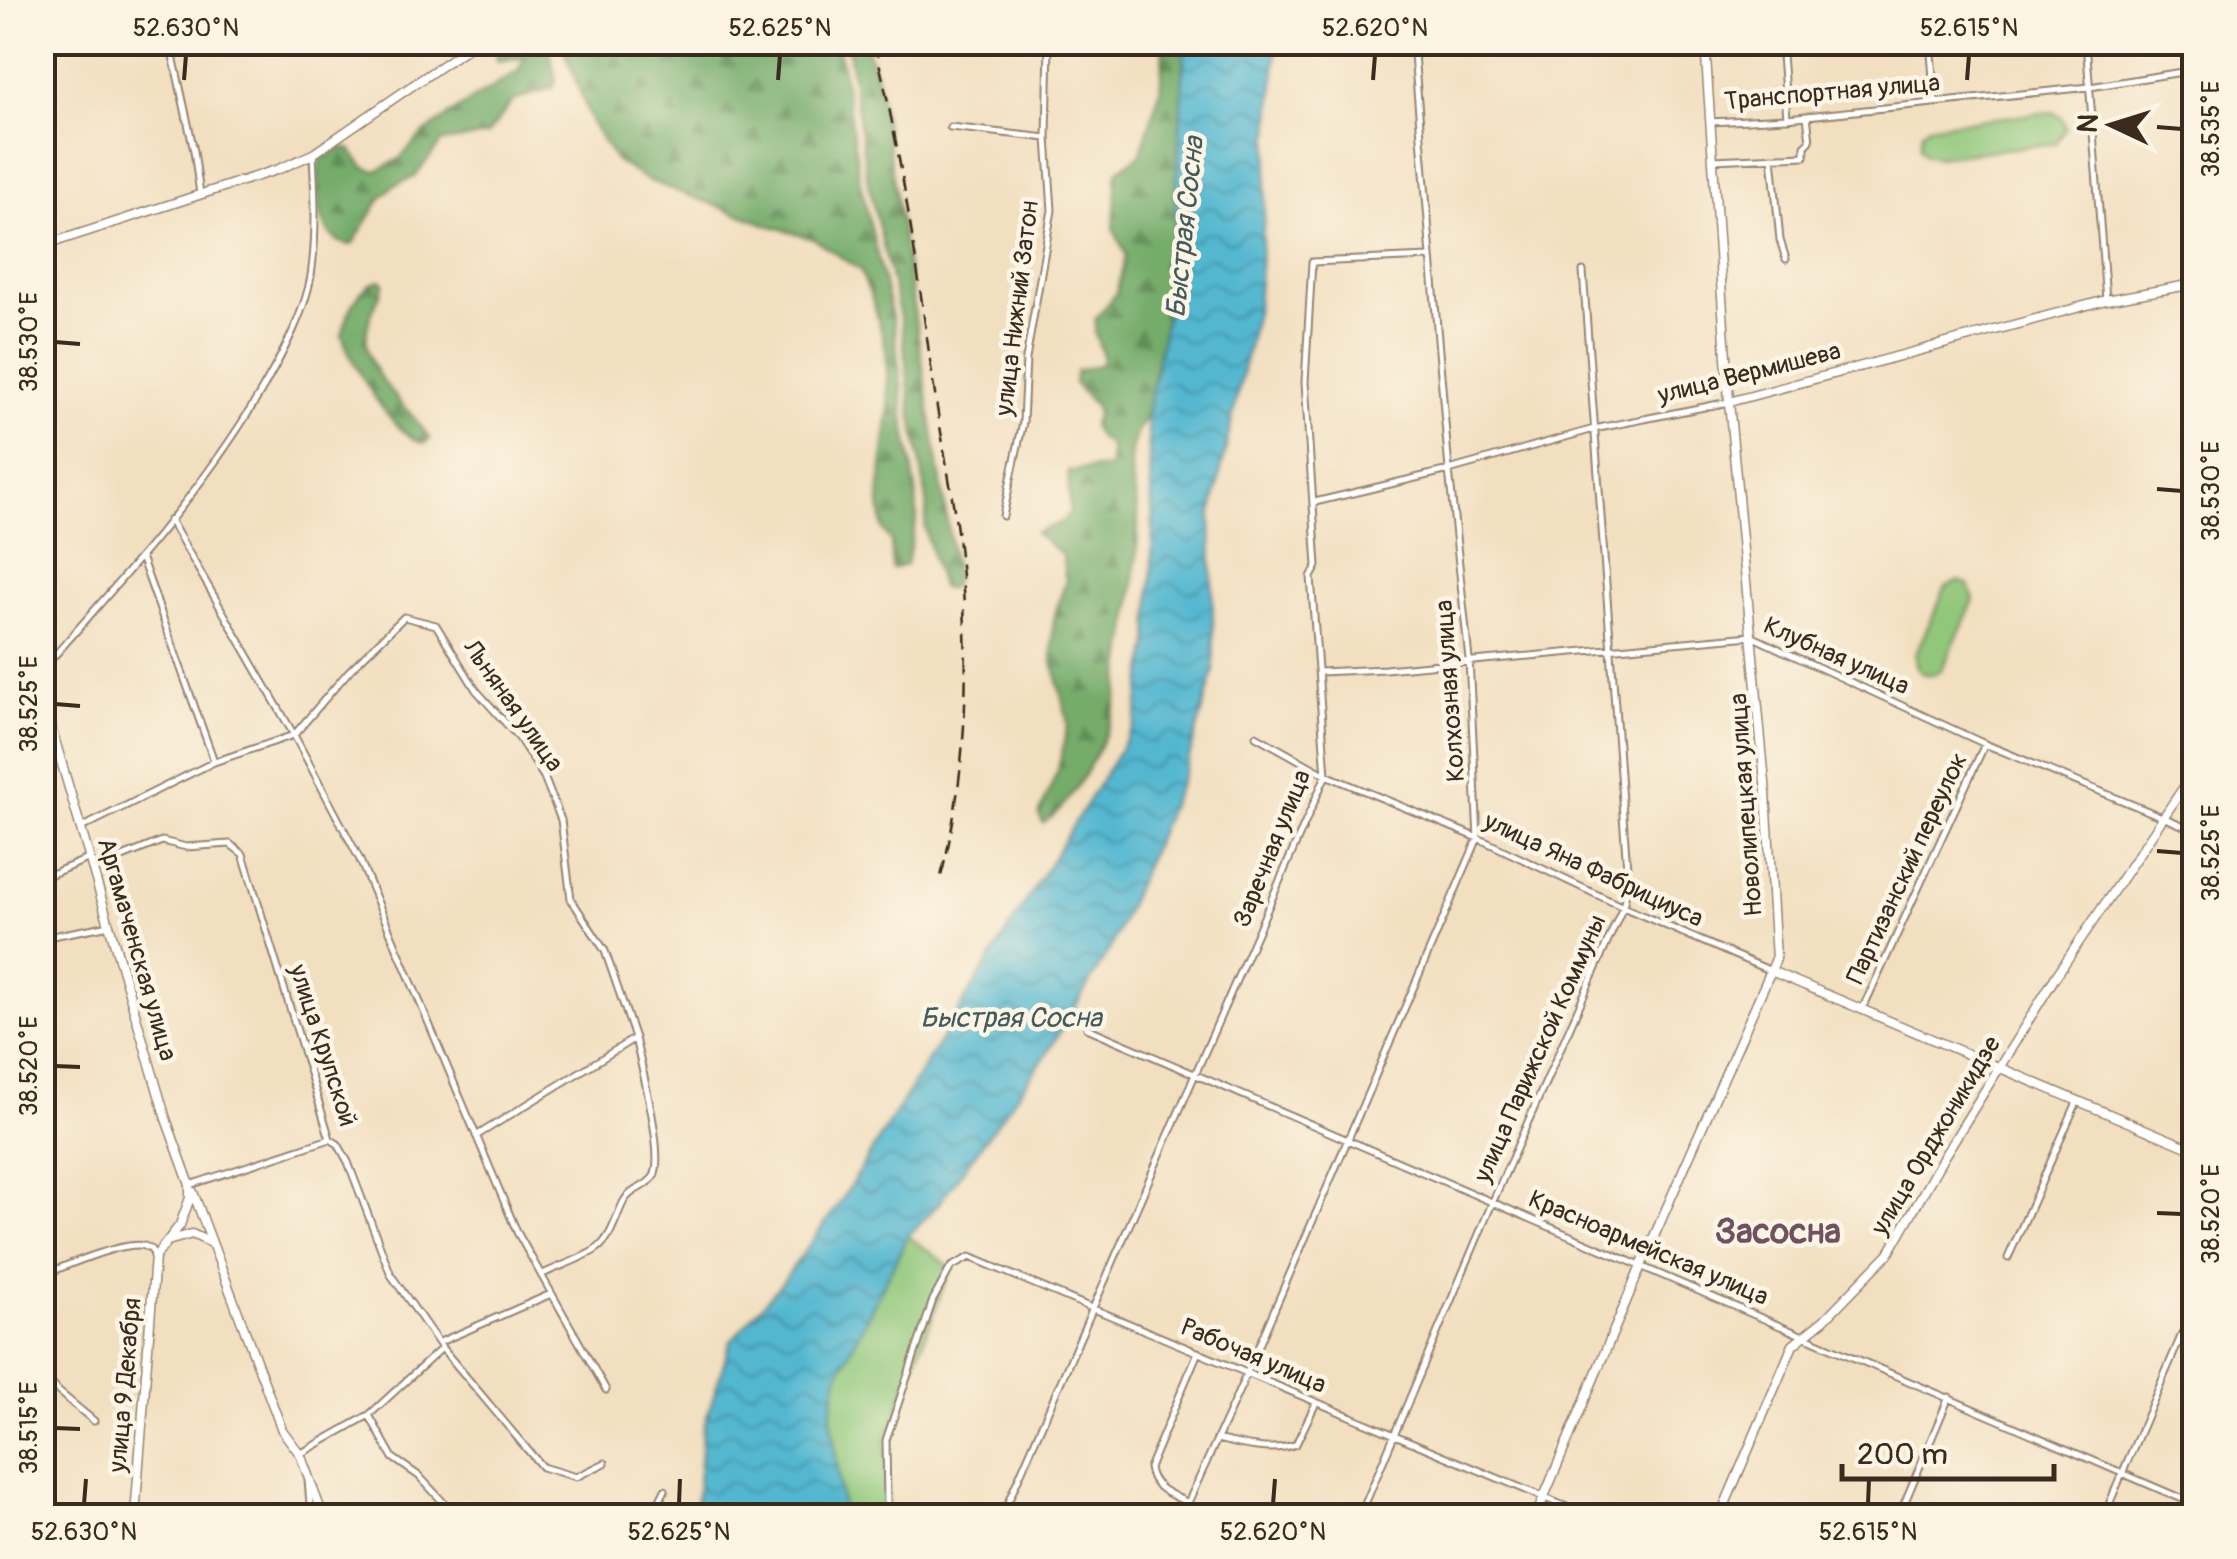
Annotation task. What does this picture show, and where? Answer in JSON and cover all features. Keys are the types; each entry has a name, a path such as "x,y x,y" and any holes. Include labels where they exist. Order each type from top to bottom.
{"street":[{"path":"170,42 200,194"},
{"path":"42,246 314,154 476,42"},
{"name":"улица Нижний Затон","path":"1003,516 1023,422 1026,359 1052,210 1047,138 1049,42"},
{"name":"Колхозная улица","path":"1182,1516 1478,838 1468,659 1413,42"},
{"name":"Новолипецкая улица","path":"1536,1516 1776,959 1770,848 1729,402 1705,42"},
{"path":"1781,42 1788,118"},
{"path":"1930,42 1934,101"},
{"path":"2086,42 2106,300"},
{"name":"Транспортная улица","path":"1710,122 1788,118 2090,86 2194,70"},
{"path":"1713,160 1805,156 1805,146 1810,141 1807,116"},
{"path":"950,126 1047,138"},
{"path":"42,670 142,557 240,429 288,342 310,278 316,208 314,154"},
{"path":"1772,158 1780,240 1786,259"},
{"name":"Заречная улица","path":"1002,1516 1326,775 1312,577 1317,566 1314,502 1304,382 1312,262 1430,257"},
{"name":"улица Парижской Коммуны","path":"1360,1516 1623,907 1628,882 1583,270"},
{"name":"улица Вермишева","path":"1314,502 1449,470 1594,429 1729,402 2106,300 2194,284"},
{"path":"170,520 360,858 517,1232 606,1390"},
{"path":"142,557 214,762"},
{"name":"Льняная улица","path":"294,735 349,671 404,617 436,625 476,690 519,738 544,777 561,820 570,898 606,951 635,1038"},
{"name":"Клубная улица","path":"1320,672 1752,636 1985,744 2194,830"},
{"name":"Аргамаченская улица","path":"42,696 166,1119 190,1186 186,1213 166,1243"},
{"path":"42,744 55,735"},
{"path":"82,828 214,762 294,735"},
{"name":"улица Яна Фабрициуса","path":"1256,736 1326,775 1478,838 1623,907 2194,1150"},
{"name":"Партизанский переулок","path":"1863,1008 1985,744"},
{"name":"улица Орджоникидзе","path":"1720,1516 1786,1360 1801,1335 1824,1320 1889,1253 1998,1068 2194,772"},
{"name":"улица Крупской","path":"93,869 162,841 186,847 230,844 243,854 330,1139 338,1144 348,1162 391,1274 441,1345 542,1467 576,1477 605,1463"},
{"path":"42,878 90,858"},
{"path":"42,938 110,925"},
{"name":"Красноармейская улица","path":"1087,1028 2194,1504"},
{"path":"476,1136 635,1038 651,1105 658,1156 656,1173 650,1182 626,1197 598,1249 541,1274"},
{"path":"2008,1258 2079,1099"},
{"path":"322,1516 300,1454 282,1430 190,1186 330,1139"},
{"path":"42,1276 83,1258 132,1246 150,1248 155,1257 166,1243 192,1234 205,1237 212,1245"},
{"name":"улица 9 Декабря","path":"135,1515 155,1257"},
{"name":"Рабочая улица","path":"892,1516 886,1440 933,1300 951,1267 970,1257 1394,1438 1588,1516"},
{"path":"300,1454 369,1415 441,1345 552,1294"},
{"path":"2104,1516 2194,1306"},
{"path":"1188,1502 1159,1488 1150,1479 1148,1468 1198,1352"},
{"path":"42,1373 94,1421"},
{"path":"1899,1516 1950,1397"},
{"path":"1217,1440 1242,1446 1287,1448 1296,1444 1316,1404"},
{"path":"369,1415 393,1458 419,1476 456,1516"},
{"path":"308,1477 306,1492 311,1516"},
{"path":"652,1516 665,1490"},
{"path":"135,1515 169,1511 181,1516"}],"green space":[{"path":"835,42 860,181 895,330 916,490 917,518 906,565 892,569 891,541 883,530 879,495 889,411 886,349 860,270 814,239 645,179 615,160 592,124 562,43"},
{"path":"501,43 548,43 556,81 552,88 513,101 487,135 442,142 414,177 393,186 381,198 352,245 331,235 320,213 319,161 340,148 350,149 364,167 376,171 399,159 423,134 517,72 525,57 498,62 496,55"},
{"path":"847,43 865,43 878,82 955,571 953,585 947,589 941,587 925,529 927,501 902,326 867,177"},
{"path":"1164,43 1185,43 1170,295 1147,415 1131,457 1138,525 1119,691 1096,754 1065,803 1043,823 1039,815 1058,770 1068,724 1052,657 1053,620 1066,581 1062,555 1035,533 1061,523 1070,512 1068,471 1110,467 1110,445 1099,438 1092,426 1097,413 1094,405 1074,383 1076,371 1102,364 1103,355 1095,334 1096,318 1116,294 1126,255 1114,230 1117,171 1140,155 1160,91"},
{"path":"2053,112 2062,118 2066,128 2056,143 1936,157 1925,154 1920,147 1922,131 1931,125"},
{"path":"381,280 384,283 366,339 369,355 386,385 430,439 425,443 413,438 387,414 354,363 342,335 360,294"},
{"path":"1959,581 1969,585 1974,600 1942,669 1933,675 1922,673 1915,655 1946,587"},
{"path":"908,1236 951,1267 886,1440 887,1502 891,1516 843,1516 831,1414 838,1375"}],"water":[{"name":"Быстрая Сосна","path":"1185,43 1277,43 1257,306 1211,516 1214,671 1186,768 1110,949 1046,1055 937,1206 908,1236 838,1375 831,1414 843,1516 695,1516 703,1429 731,1341 784,1280 841,1201 1135,725 1149,642 1153,527 1147,415 1170,295"}],"railway":[{"path":"874,42 908,211 962,577 966,653 964,730 956,806 940,880"}],"district":[{"name":"Засосна","path":"1778,1231"}]}
